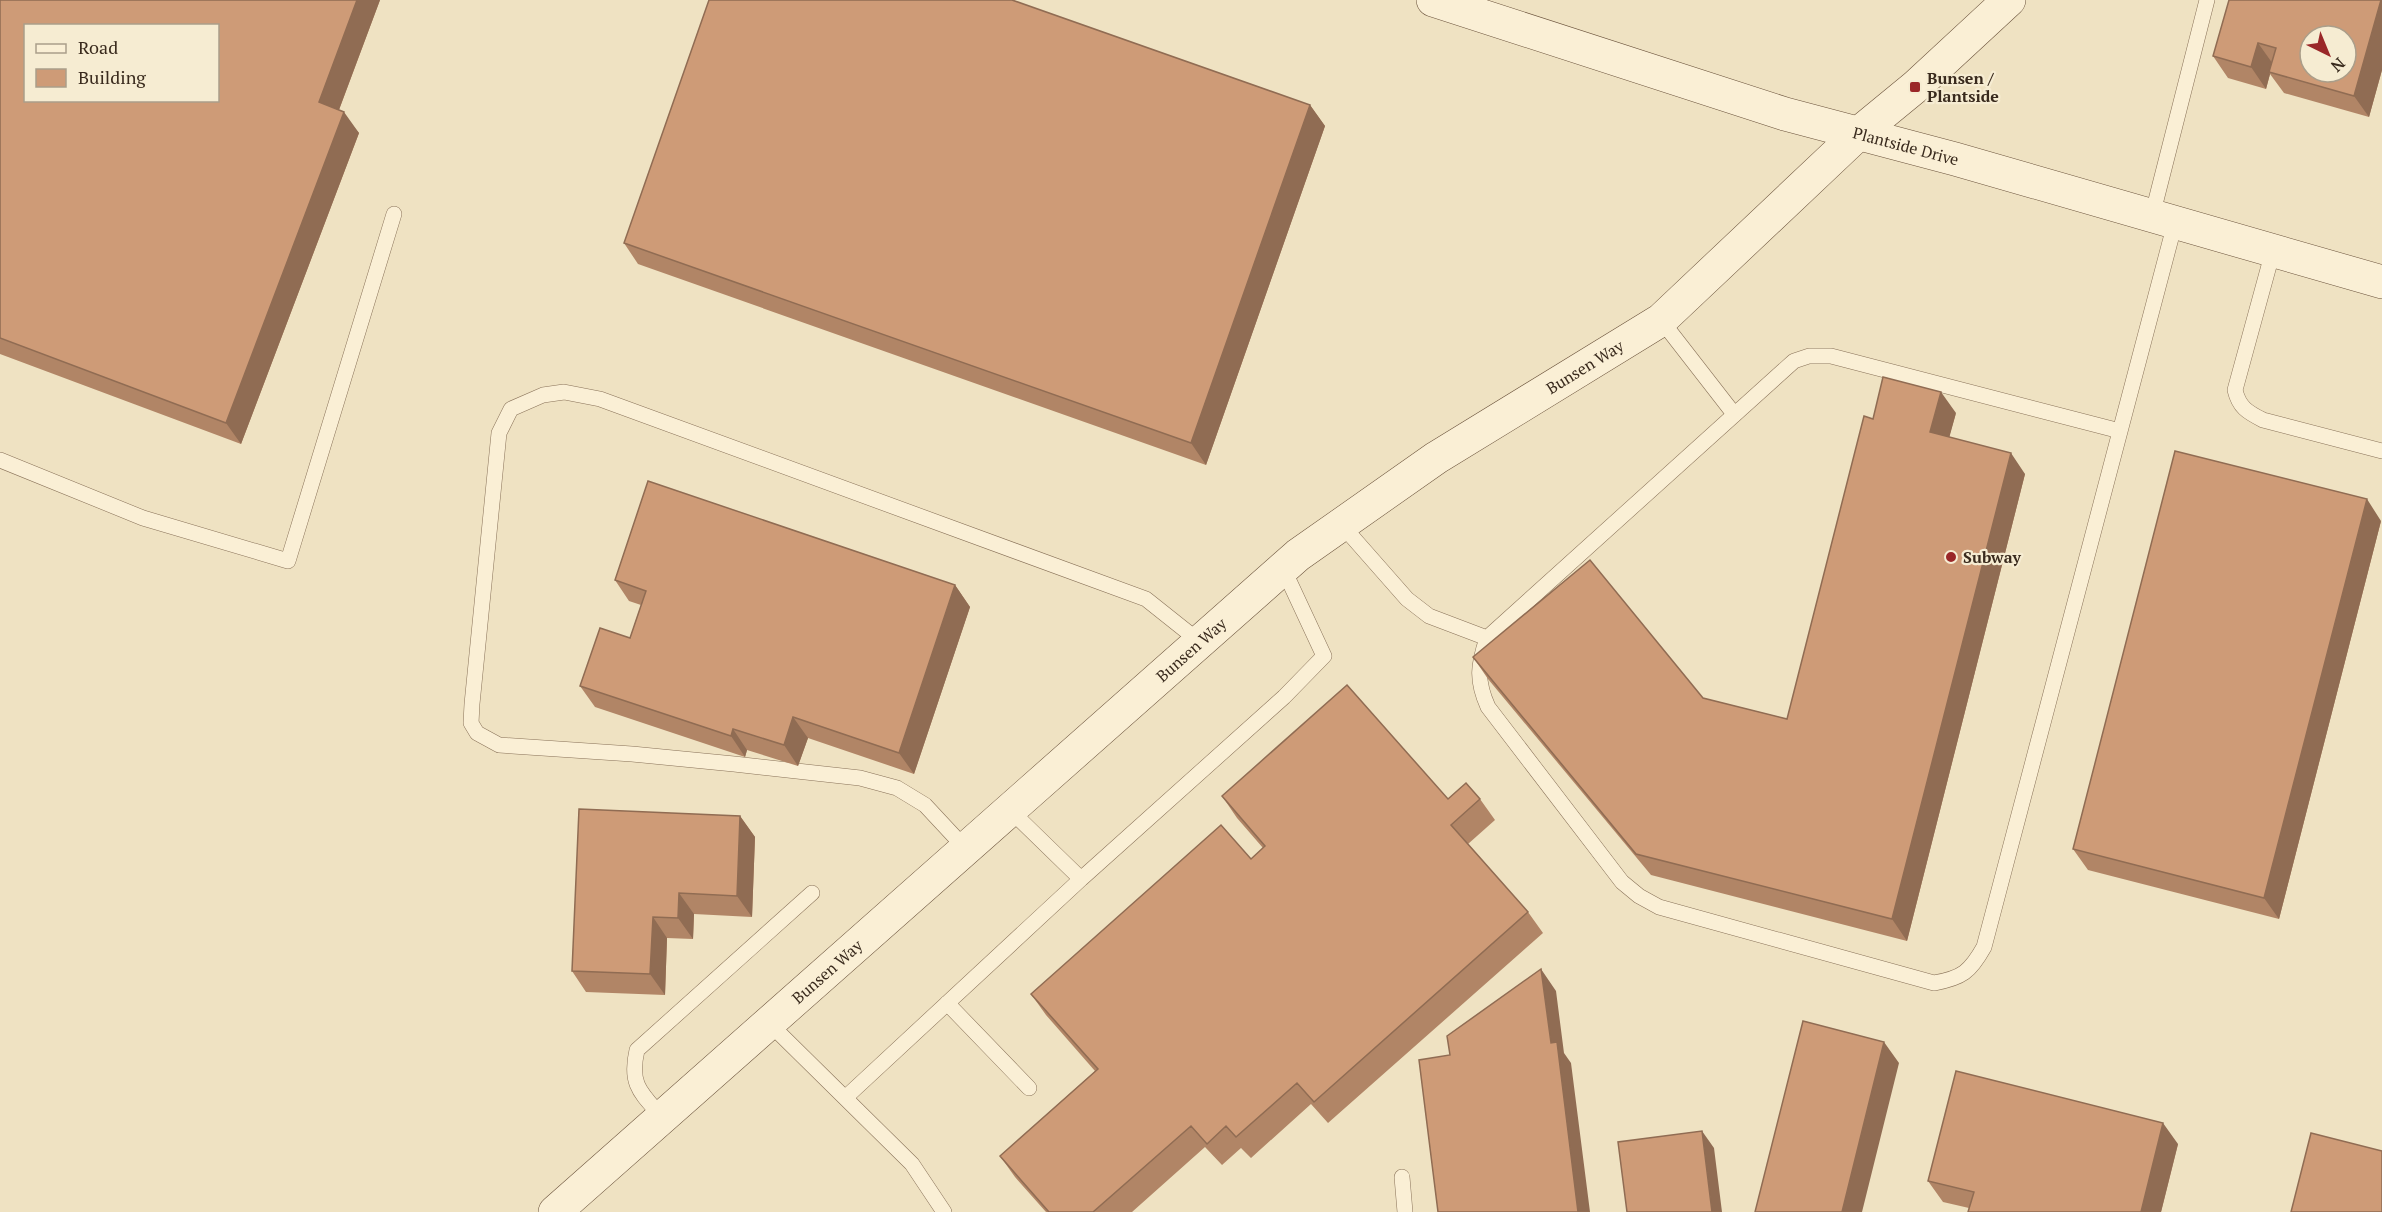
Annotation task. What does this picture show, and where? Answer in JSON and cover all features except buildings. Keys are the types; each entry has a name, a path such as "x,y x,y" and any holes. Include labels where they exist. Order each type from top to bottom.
{"street":[{"name":"Plantside Drive","path":"1433,0 1785,114 1955,159 2382,282"},
{"name":"Bunsen Way","path":"555,1212 1283,568 1341,524 1436,458 1661,320 1859,134 1915,87 2009,0"}],"lane":[{"path":"2120,431 1831,356 1809,356 1794,361 1487,638 1480,659 1479,689 1488,707 1622,882 1639,896 1659,907 1934,983 1957,979 1973,966 1984,947 2120,431 2208,0"},
{"path":"0,460 143,518 288,561 394,214"},
{"path":"2273,251 2235,390 2238,403 2248,413 2263,420 2382,451"},
{"path":"1661,320 1734,414"},
{"path":"966,849 925,805 897,788 860,778 632,754 500,745 477,733 471,723 472,704 494,477 499,433 511,410 543,395 564,392 600,399 1146,599 1200,642"},
{"path":"1341,524 1407,599 1421,610 1429,616 1487,638"},
{"path":"845,1098 1081,879 1284,697 1324,656 1283,568"},
{"path":"1010,810 1081,879"},
{"path":"662,1117 639,1090 633,1068 637,1050 812,893"},
{"path":"947,1003 1029,1088"},
{"path":"768,1023 912,1164 944,1212"},
{"path":"1402,1177 1405,1212"}],"place":[{"name":"Bunsen / Plantside","path":"1915,87"},
{"name":"Subway","path":"1951,557"}]}
